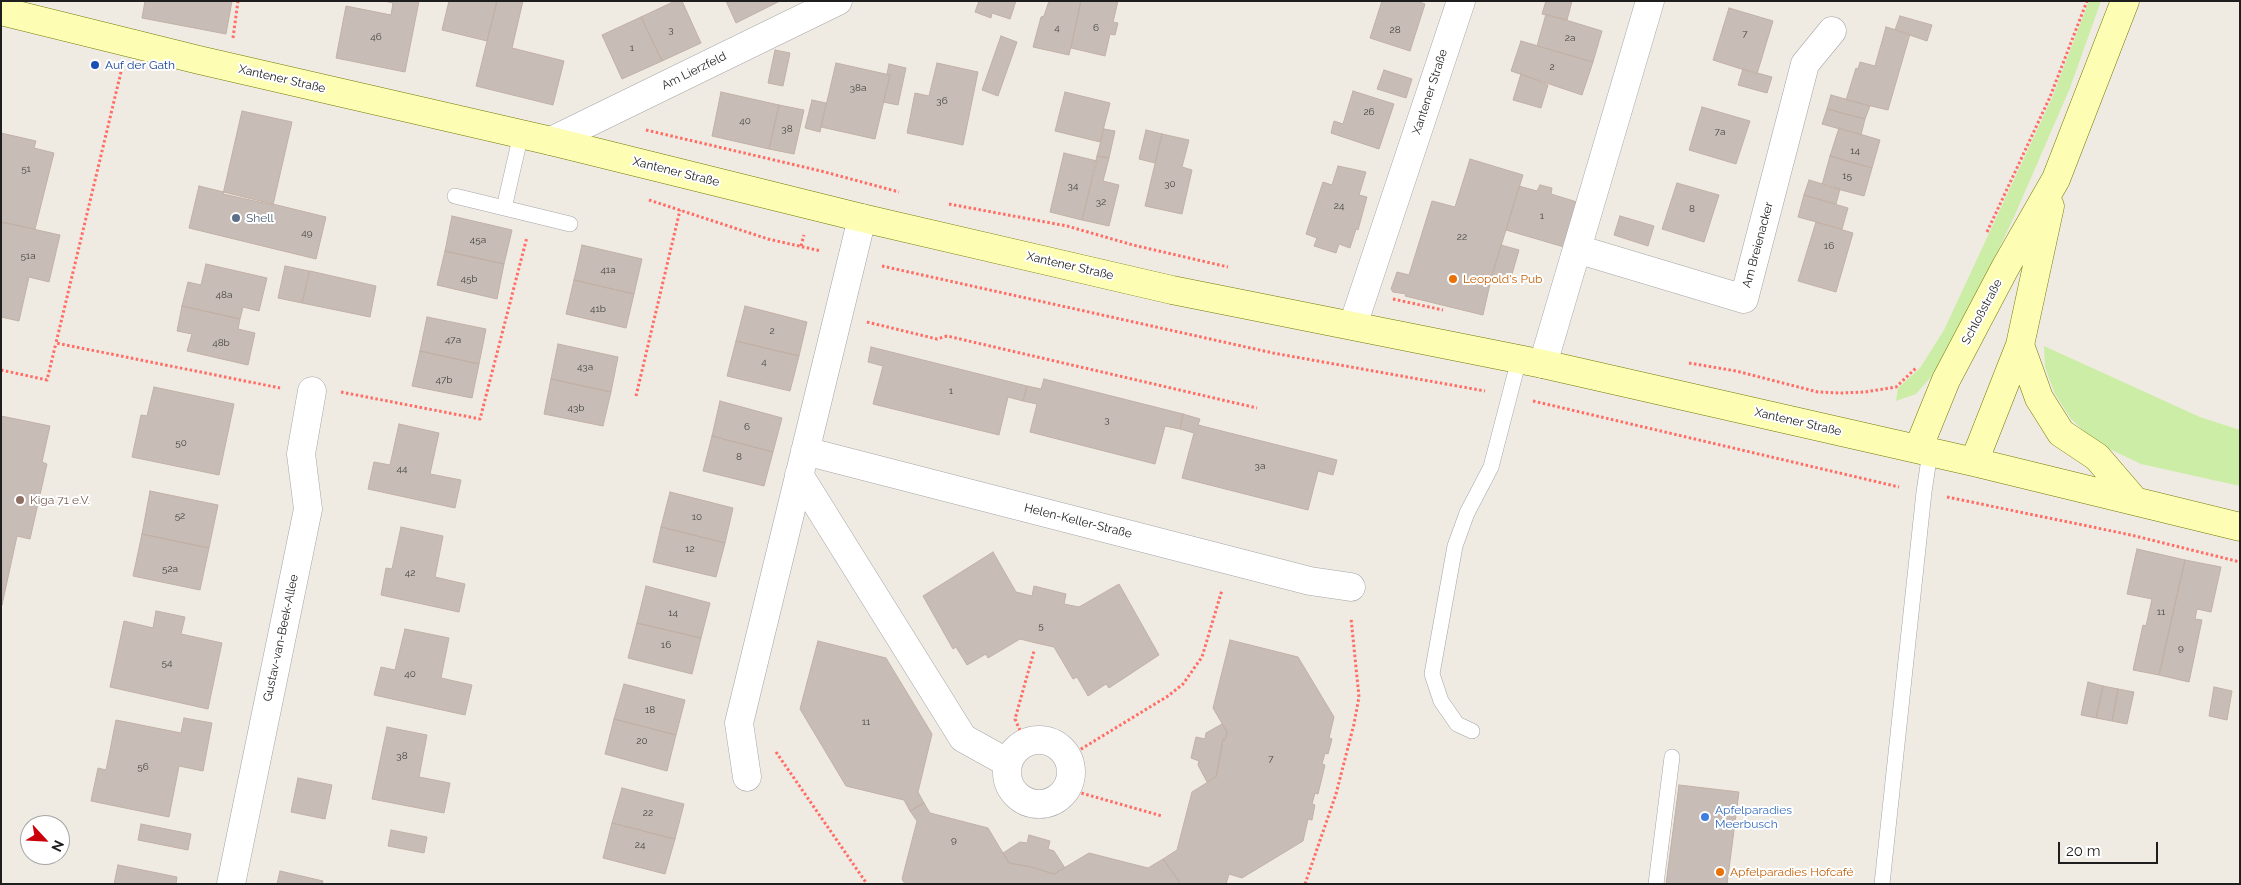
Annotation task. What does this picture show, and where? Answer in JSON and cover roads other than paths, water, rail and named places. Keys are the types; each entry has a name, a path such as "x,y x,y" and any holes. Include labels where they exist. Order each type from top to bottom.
{"main road":[{"name":"Schloßstraße","path":"1924,451 1946,380 2005,268 2056,179 2125,1"},
{"name":"Xantener Straße","path":"1,11 199,60 551,141 862,218 1172,290 1531,361 1974,462 2240,527"},
{"name":"Schloßstraße","path":"1974,462 2020,345 2056,179"},
{"path":"2020,345 2038,398 2061,433 2098,457 2134,500"}],"street":[{"name":"Am Lierzfeld","path":"551,141 838,1"},
{"name":"Xantener Straße","path":"1353,325 1461,1"},
{"path":"1531,361 1576,249 1650,1"},
{"name":"Am Breienacker","path":"1576,249 1744,299 1805,64 1832,31"},
{"path":"748,777 739,723 862,218"},
{"name":"Gustav-van-Beek-Allee","path":"231,884 308,508 301,454 312,391"},
{"path":"802,463 962,738 1008,763"},
{"name":"Helen-Keller-Straße","path":"802,463 1310,581 1351,587"},
{"path":"1039,739 1051,742 1068,757 1071,776 1067,789 1059,798 1045,804 1030,803 1016,795 1012,790 1007,780 1008,763 1010,756 1018,747 1026,742 1039,739"}],"lane":[{"path":"504,208 521,134"},
{"path":"455,196 570,224"},
{"path":"1472,731 1457,724 1446,709 1441,701 1432,674 1455,546 1466,513 1491,467 1510,396 1531,361"},
{"path":"1882,884 1924,492 1924,451"},
{"path":"1656,884 1672,757"}],"place":[{"name":"Auf der Gath","path":"95,65"},
{"name":"Shell","path":"236,218"},
{"name":"Leopold's Pub","path":"1453,279"},
{"name":"Kiga 71 e.V.","path":"20,500"},
{"name":"Apfelparadies Meerbusch","path":"1705,817"},
{"name":"Apfelparadies Hofcafé","path":"1720,872"}]}
